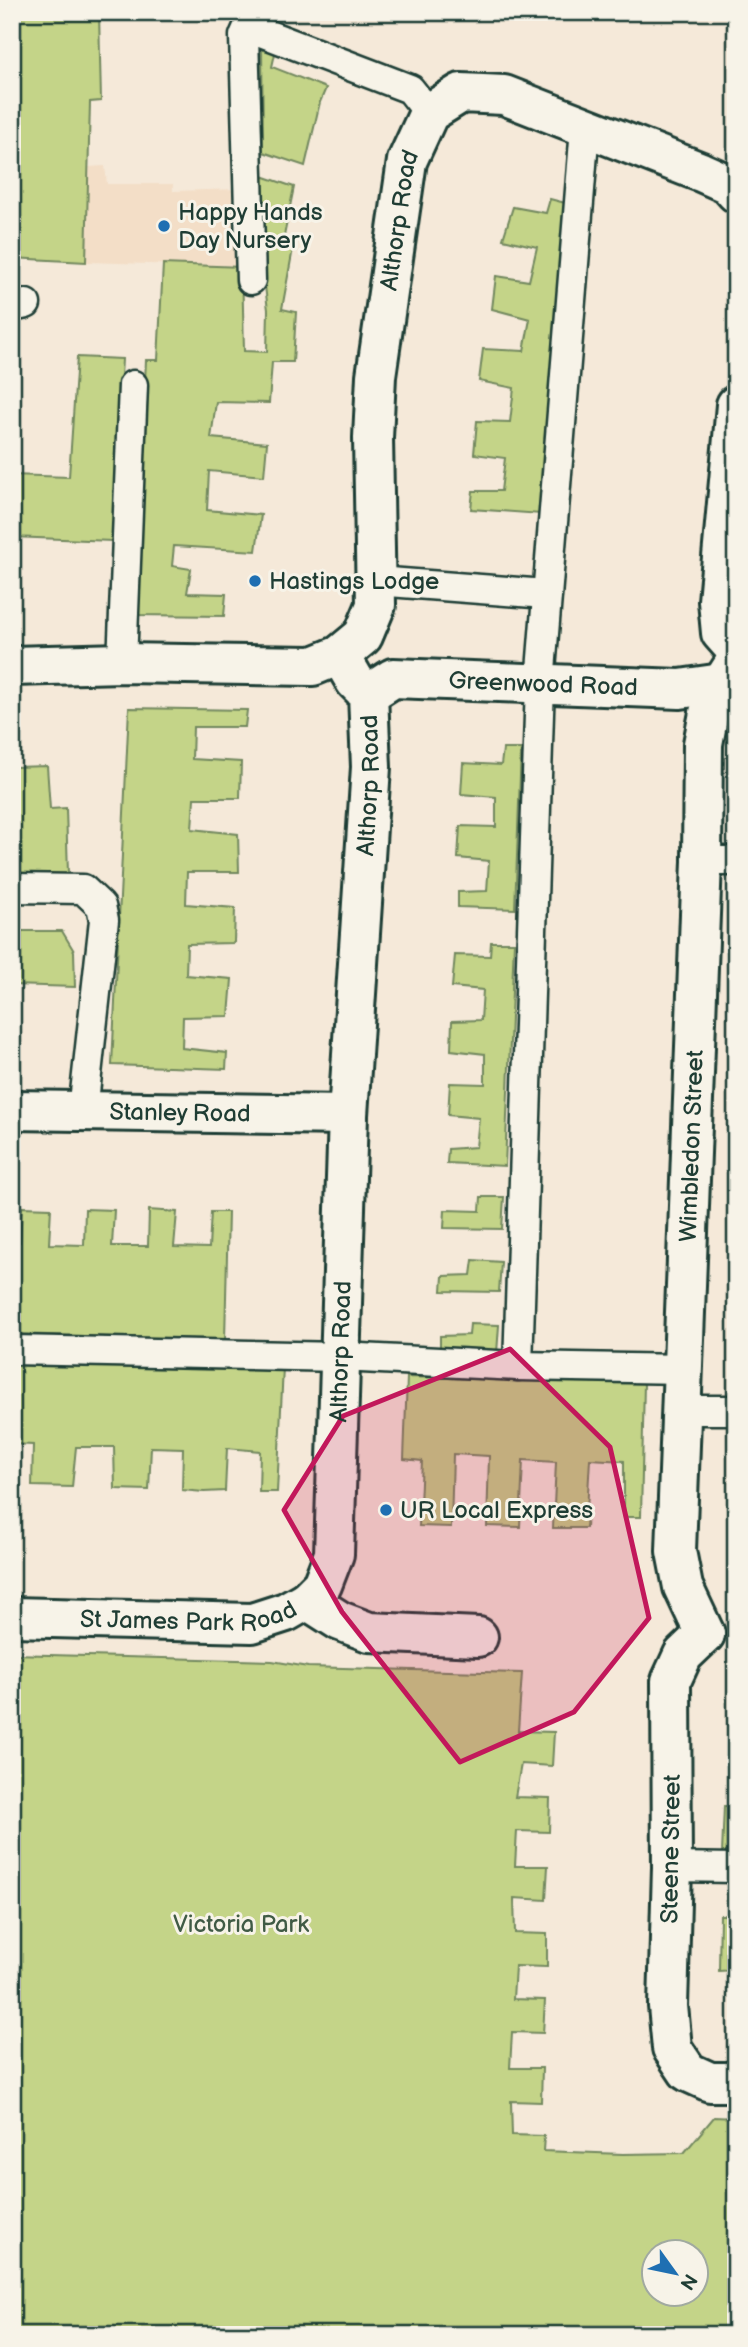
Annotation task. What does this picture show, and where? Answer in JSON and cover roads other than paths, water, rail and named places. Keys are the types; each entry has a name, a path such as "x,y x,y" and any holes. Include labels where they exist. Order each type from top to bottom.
{"street":[{"path":"429,113 461,93 504,95 701,172 728,184 736,193"},
{"name":"Althorp Road","path":"307,1600 323,1585 334,1554 348,1115 371,767 368,694 355,681 340,656 363,636 376,605 373,439 376,376 407,161 429,113"},
{"path":"731,665 721,633 718,601 736,405"},
{"path":"12,666 122,663 313,666 340,656"},
{"name":"Greenwood Road","path":"368,694 393,678 680,688 731,665"},
{"name":"Wimbledon Street","path":"720,1634 683,1587 676,1550 681,1409 719,861 703,744 709,713 731,665"},
{"name":"Stanley Road","path":"12,1110 348,1115"},
{"name":"St James Park Road","path":"12,1617 252,1623 286,1612 307,1600 340,1621 369,1632 478,1637"},
{"name":"Steene Street","path":"720,1634 683,1655 671,1681 672,1867 667,2006 672,2048 688,2072 710,2082 736,2082"}],"lane":[{"path":"251,280 244,36 248,27 410,89 429,113"},
{"path":"518,1366 540,683 585,128"},
{"path":"122,663 133,385"},
{"path":"376,581 546,594"},
{"path":"12,888 83,889 101,906 104,920 83,1111"},
{"path":"12,1350 341,1357 518,1366 684,1369"},
{"path":"681,1409 736,1410"},
{"path":"672,1867 736,1868"}],"place":[{"name":"Happy Hands Day Nursery","path":"164,226"},
{"name":"Hastings Lodge","path":"255,581"},
{"name":"UR Local Express","path":"386,1510"}],"park label":[{"name":"Victoria Park","path":"241,1924"}]}
